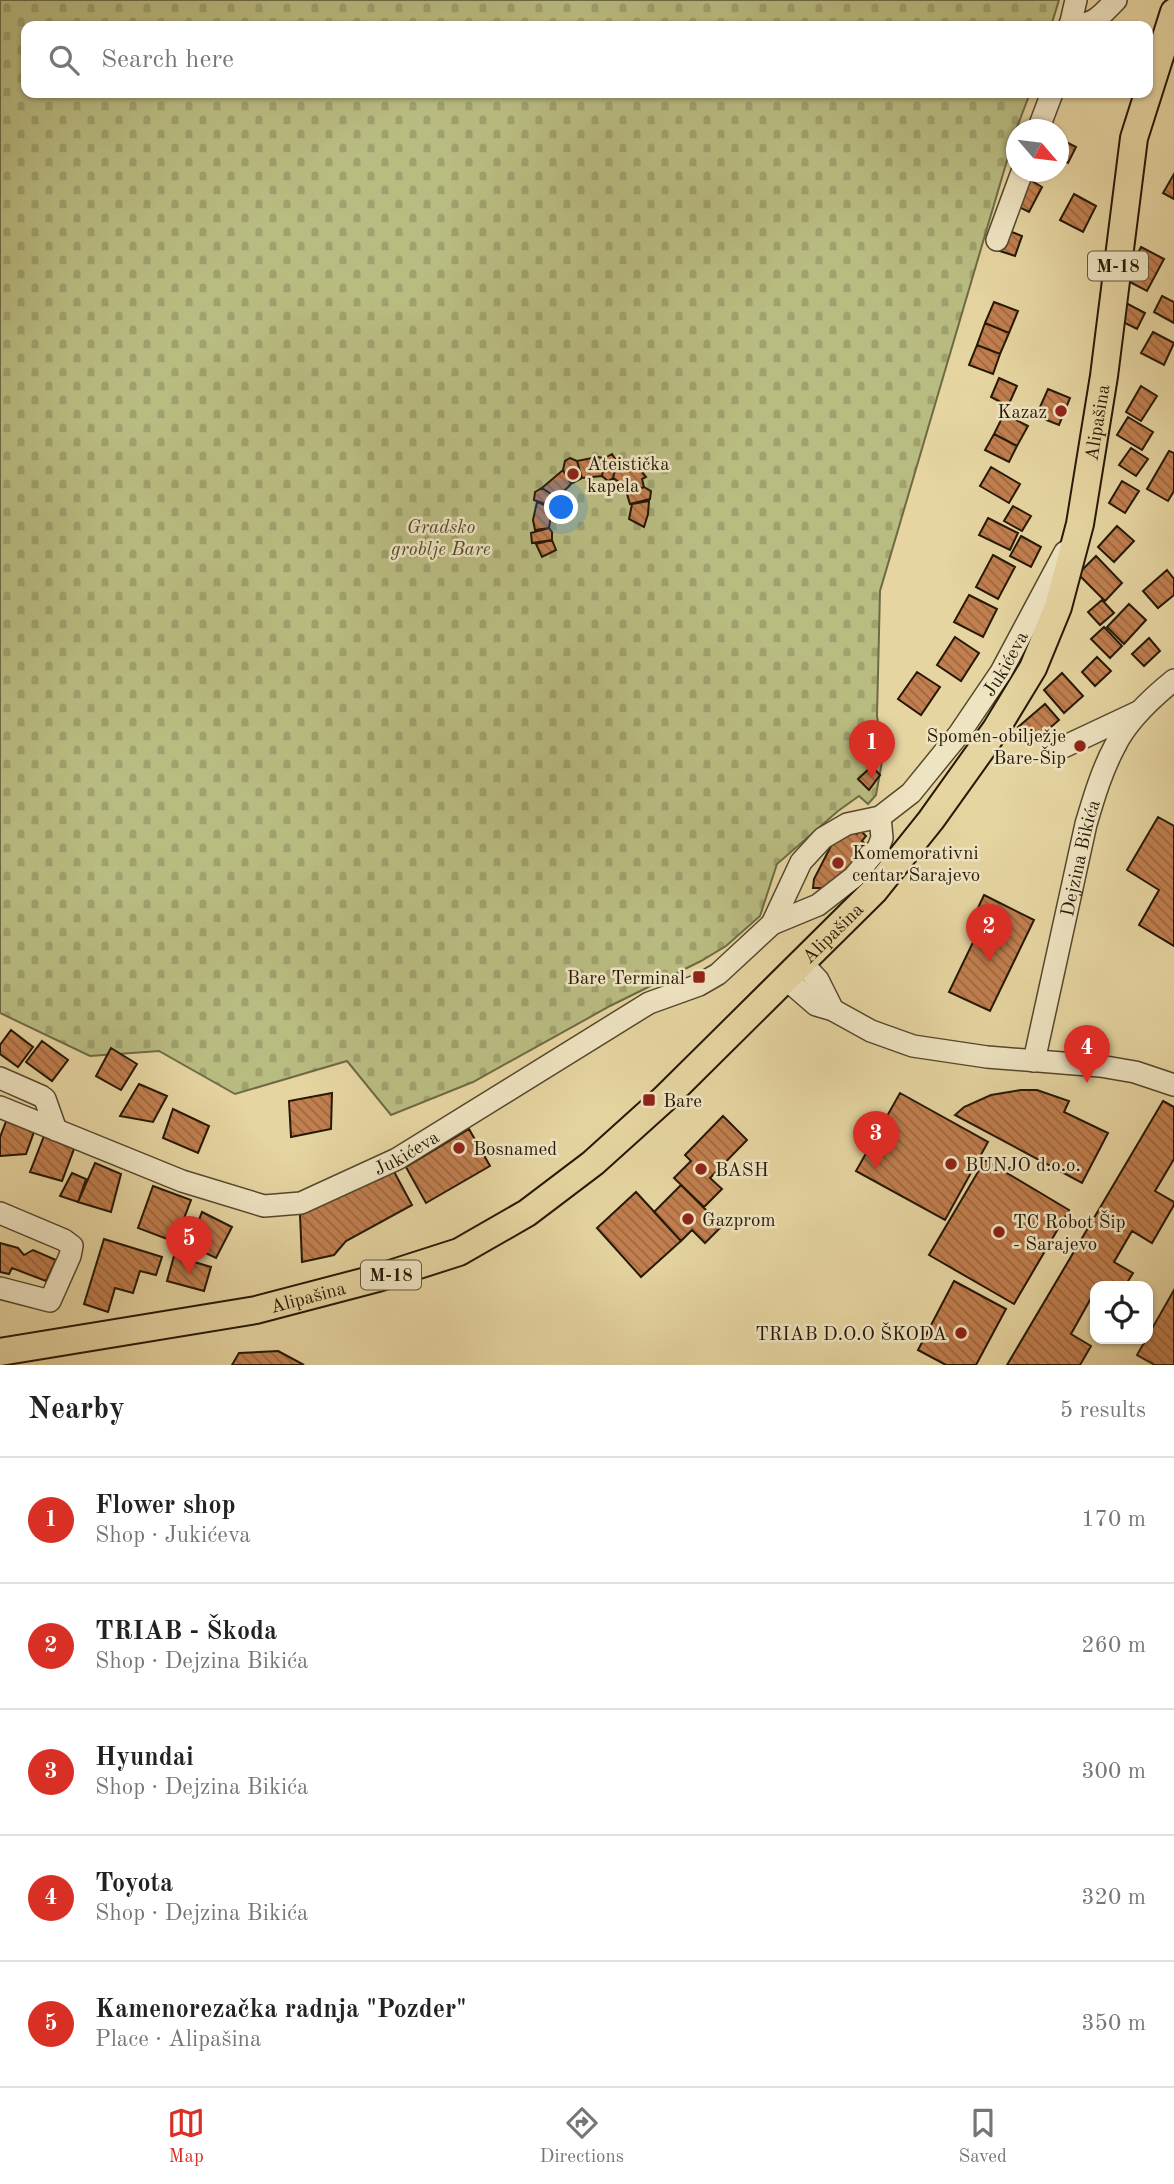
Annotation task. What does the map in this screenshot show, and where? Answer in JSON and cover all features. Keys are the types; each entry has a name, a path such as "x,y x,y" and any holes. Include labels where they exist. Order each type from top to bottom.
{"main road":[{"name":"Alipašina","path":"1153,79 1173,17"},
{"name":"Alipašina","path":"0,1352 256,1310 378,1279 458,1252 527,1213 593,1163 664,1099 874,890 908,850 996,729 1032,668 1053,619 1080,524 1104,376 1134,138 1147,98"}],"street":[{"path":"1071,21 1076,0"},
{"path":"1096,21 1116,0"},
{"path":"1042,119 1050,98"},
{"path":"997,240 1019,182"},
{"name":"Jukićeva","path":"772,924 801,862 814,847 823,838 847,824 880,817 911,793 973,713 1001,672 1080,524"},
{"name":"Dejzina Bikića","path":"1034,1061 1086,824 1098,786 1116,743 1143,709 1174,680"},
{"path":"1057,750 1143,709"},
{"name":"Jukićeva","path":"0,1107 182,1181 238,1199 264,1206 301,1203 397,1159 649,1003 710,980 772,924 818,905 854,877 878,848 882,838 880,817"},
{"path":"794,971 816,1005 833,1010 871,1031 913,1046 987,1057 1100,1066 1171,1076"},
{"path":"0,1078 45,1099 56,1130"},
{"path":"0,1213 64,1240 72,1246 50,1301 0,1287"}],"green space":[{"name":"Gradsko groblje Bare","path":"0,0 1059,0 1053,21 21,21 21,98 1028,98 1020,119 1006,119 1006,164 880,591 877,716 883,756 876,795 868,804 859,796 777,864 760,916 726,946 701,961 610,1006 473,1082 391,1115 347,1061 235,1094 159,1051 90,1056 0,1013"}],"building":[{"path":"1069,144 1076,147 1069,161"},
{"path":"1174,174 1174,199 1163,193"},
{"path":"1025,182 1034,182 1042,187 1029,212 1013,204"},
{"path":"1074,194 1096,206 1083,232 1060,220"},
{"path":"1004,229 1022,236 1015,256 997,250"},
{"path":"1141,247 1164,259 1147,291 1124,279"},
{"path":"1162,296 1174,302 1174,323 1154,312"},
{"path":"994,302 1018,311 1009,333 985,323"},
{"path":"1124,302 1145,313 1137,329 1115,318"},
{"path":"985,323 1009,333 1000,354 977,345"},
{"path":"1153,332 1174,343 1164,365 1141,353"},
{"path":"977,345 1000,354 993,374 969,365"},
{"path":"999,378 1017,386 1008,406 991,397"},
{"path":"1141,386 1157,396 1141,421 1126,412"},
{"path":"1048,389 1070,398 1059,425 1036,416"},
{"path":"1004,414 1028,426 1017,446 994,434"},
{"path":"1128,417 1153,432 1142,450 1117,435"},
{"path":"994,434 1017,446 1009,462 985,450"},
{"path":"1131,448 1148,459 1136,476 1119,465"},
{"path":"1169,451 1174,453 1174,491 1168,501 1147,489"},
{"path":"612,454 617,462 613,478 608,481 602,476 605,458"},
{"name":"Ateistička kapela","path":"570,458 577,461 582,478 571,484 563,470 565,461"},
{"path":"605,458 602,476 582,478 577,461"},
{"path":"633,461 646,477 642,479 644,487 629,492 613,478 617,462 627,466"},
{"path":"991,467 1020,484 1009,503 980,486"},
{"path":"563,470 571,484 557,498 542,488"},
{"path":"1122,481 1139,491 1125,513 1109,503"},
{"path":"644,487 651,491 650,499 630,504 627,494"},
{"path":"542,488 557,498 554,507 534,500 535,492"},
{"path":"649,501 644,527 629,519 632,504"},
{"path":"537,502 552,508 549,528 535,530 533,520"},
{"path":"1013,506 1031,516 1022,531 1004,521"},
{"path":"988,518 1018,533 1010,550 979,535"},
{"path":"1117,526 1134,541 1114,562 1098,547"},
{"path":"549,528 552,540 532,543 531,533"},
{"path":"1021,536 1041,547 1031,567 1010,556"},
{"path":"552,540 556,550 542,557 536,544"},
{"path":"993,555 1015,567 998,599 976,587"},
{"path":"1096,556 1122,583 1105,601 1078,574"},
{"path":"1167,570 1174,579 1174,595 1158,608 1143,591"},
{"path":"969,595 997,609 983,637 954,622"},
{"path":"1102,600 1114,613 1100,625 1088,612"},
{"path":"1129,604 1146,620 1124,644 1107,627"},
{"path":"1104,627 1122,646 1110,658 1091,639"},
{"path":"955,637 979,653 961,681 937,665"},
{"path":"1149,638 1160,651 1144,666 1132,654"},
{"path":"1097,657 1111,671 1095,686 1082,672"},
{"path":"917,672 940,687 921,715 898,699"},
{"path":"1062,673 1083,696 1064,713 1044,690"},
{"path":"1045,704 1059,720 1033,743 1018,727"},
{"path":"872,766 880,775 869,790 858,779"},
{"path":"1158,817 1174,826 1174,946 1139,925 1159,890 1127,870"},
{"name":"Komemorativni centar Sarajevo","path":"852,829 857,834 860,830 866,836 862,841 869,847 829,888 813,888 814,879 831,846"},
{"path":"984,895 1034,920 990,1011 949,992 978,932 969,927"},
{"path":"11,1030 33,1047 18,1067 0,1054 0,1045"},
{"path":"42,1041 68,1060 52,1081 26,1062"},
{"path":"111,1048 137,1064 121,1090 96,1076"},
{"path":"139,1084 167,1096 153,1122 120,1116"},
{"path":"1037,1090 1069,1101 1064,1112 1108,1133 1082,1183 955,1115 964,1107 991,1095"},
{"path":"332,1093 331,1129 291,1137 289,1101"},
{"path":"900,1093 988,1142 945,1220 856,1171"},
{"path":"1163,1101 1174,1107 1174,1159 1155,1191 1174,1202 1174,1205 1152,1243 1132,1231 1114,1262 1133,1273 1128,1281 1090,1281 1090,1300 1071,1334 1091,1346 1080,1365 1007,1365"},
{"path":"173,1109 209,1126 198,1153 163,1138"},
{"name":"BASH","path":"723,1116 747,1140 710,1178 722,1189 704,1207 674,1178 691,1161 685,1155"},
{"path":"7,1119 35,1129 26,1154 0,1156 0,1137"},
{"name":"Bosnamed","path":"469,1129 490,1166 426,1203 406,1167"},
{"path":"44,1136 74,1149 62,1181 30,1172"},
{"name":"TC Robot Šip - Sarajevo","path":"985,1160 1069,1210 1014,1304 929,1255"},
{"path":"95,1163 121,1174 111,1212 78,1202"},
{"path":"391,1166 412,1205 346,1241 334,1255 302,1262 300,1214"},
{"path":"72,1173 86,1179 78,1202 60,1196"},
{"name":"Gazprom","path":"681,1185 722,1226 705,1243 692,1230 681,1241 654,1212"},
{"path":"153,1186 191,1200 175,1242 138,1228"},
{"path":"636,1192 681,1241 641,1277 597,1228"},
{"path":"202,1212 232,1227 216,1258 189,1245"},
{"path":"104,1239 162,1257 156,1275 140,1271 133,1293 115,1288 108,1312 84,1304"},
{"path":"0,1243 18,1248 24,1255 33,1250 56,1260 46,1281 12,1268 9,1274 0,1272"},
{"path":"174,1256 211,1267 204,1291 167,1281"},
{"path":"954,1281 1006,1309 976,1365 946,1365 918,1350"},
{"path":"1174,1290 1174,1365 1155,1365 1137,1355 1143,1344 1153,1344 1153,1327"},
{"path":"278,1351 304,1365 232,1365 239,1353"}],"place":[{"name":"Kazaz","path":"1061,411"},
{"name":"Ateistička kapela","path":"573,474"},
{"name":"Spomen-obilježje Bare-Šip","path":"1080,746"},
{"name":"Flower shop","path":"872,778"},
{"name":"Komemorativni centar Sarajevo","path":"838,863"},
{"name":"TRIAB - Škoda","path":"989,962"},
{"name":"Bare Terminal","path":"699,977"},
{"name":"Toyota","path":"1087,1083"},
{"name":"Bare","path":"649,1100"},
{"name":"Bosnamed","path":"459,1148"},
{"name":"BUNJO d.o.o.","path":"951,1164"},
{"name":"BASH","path":"701,1169"},
{"name":"Hyundai","path":"876,1169"},
{"name":"Gazprom","path":"688,1219"},
{"name":"TC Robot Šip - Sarajevo","path":"999,1232"},
{"name":"Kamenorezačka radnja \"Pozder\"","path":"189,1274"},
{"name":"TRIAB D.O.O ŠKODA","path":"961,1333"}]}
